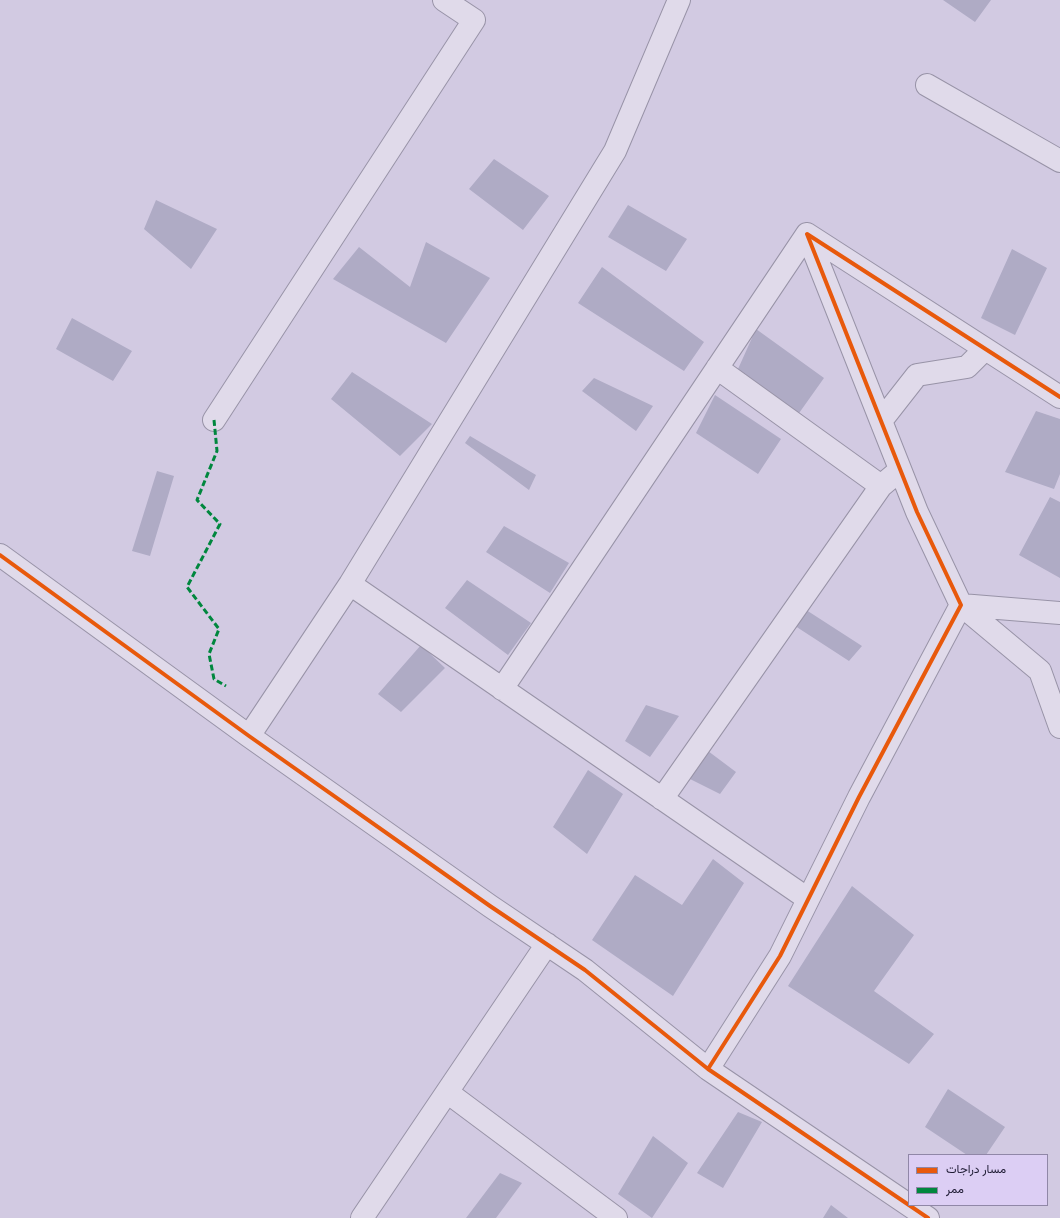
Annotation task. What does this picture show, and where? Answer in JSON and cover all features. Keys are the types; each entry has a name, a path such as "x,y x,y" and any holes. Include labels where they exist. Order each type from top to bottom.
{"street":[{"path":"214,420 474,20 444,0"},
{"path":"249,736 350,584 615,151 679,0"},
{"path":"927,85 1060,161"},
{"path":"502,689 806,234"},
{"path":"806,234 1060,397"},
{"path":"806,234 917,512 961,605 1040,672 1060,727"},
{"path":"881,421 916,375 967,367 985,349"},
{"path":"717,368 880,486"},
{"path":"662,799 880,486 900,470"},
{"path":"0,555 249,736 585,970 708,1069 908,1204"},
{"path":"350,584 808,899"},
{"path":"961,605 1060,613"},
{"path":"708,1069 780,956 859,797 961,605"},
{"path":"362,1218 547,944"},
{"path":"447,1092 616,1218"},
{"path":"910,1206 928,1218"}],"building":[{"path":"943,0 991,0 975,22"},
{"path":"494,159 549,196 523,230 469,189"},
{"path":"156,200 217,229 191,269 144,229"},
{"path":"628,205 687,239 666,271 608,237"},
{"path":"426,242 490,278 446,343 333,279 359,247 410,287"},
{"path":"1012,249 1047,268 1015,335 981,318"},
{"path":"602,267 704,342 684,371 578,303"},
{"path":"72,318 132,351 113,381 56,349"},
{"path":"756,329 824,378 797,416 738,369"},
{"path":"352,372 432,424 400,456 331,399"},
{"path":"594,378 653,406 636,431 582,391"},
{"path":"715,395 781,439 758,474 696,433"},
{"path":"1036,411 1060,419 1060,474 1054,489 1005,472"},
{"path":"470,436 536,475 529,490 465,443"},
{"path":"157,471 174,476 150,556 132,551"},
{"path":"1050,497 1060,502 1060,578 1019,555"},
{"path":"504,526 569,563 550,593 486,552"},
{"path":"467,580 531,623 508,655 445,608"},
{"path":"800,606 862,646 849,661 789,622"},
{"path":"421,645 445,668 401,712 378,694"},
{"path":"646,705 679,716 650,757 625,741"},
{"path":"708,751 736,772 720,794 688,778"},
{"path":"588,770 623,794 587,854 553,827"},
{"path":"713,859 744,883 673,996 592,940 635,875 682,905"},
{"path":"852,886 914,935 874,991 934,1034 909,1064 788,986"},
{"path":"948,1089 1005,1127 987,1154 966,1154 925,1127"},
{"path":"738,1112 762,1122 723,1188 697,1173"},
{"path":"653,1136 688,1163 652,1218 618,1194"},
{"path":"500,1173 522,1183 496,1218 466,1218"},
{"path":"831,1205 848,1218 823,1218"}],"marked path":[{"path":"214,420 217,451 197,500 220,524 187,587 219,629 209,654 214,679 226,686"}],"cycle path":[{"path":"708,1069 780,956 859,797 961,605 917,512 807,234 1060,397"},
{"path":"0,555 249,736 490,906 585,970 708,1069 908,1204"},
{"path":"910,1206 928,1218"}]}
